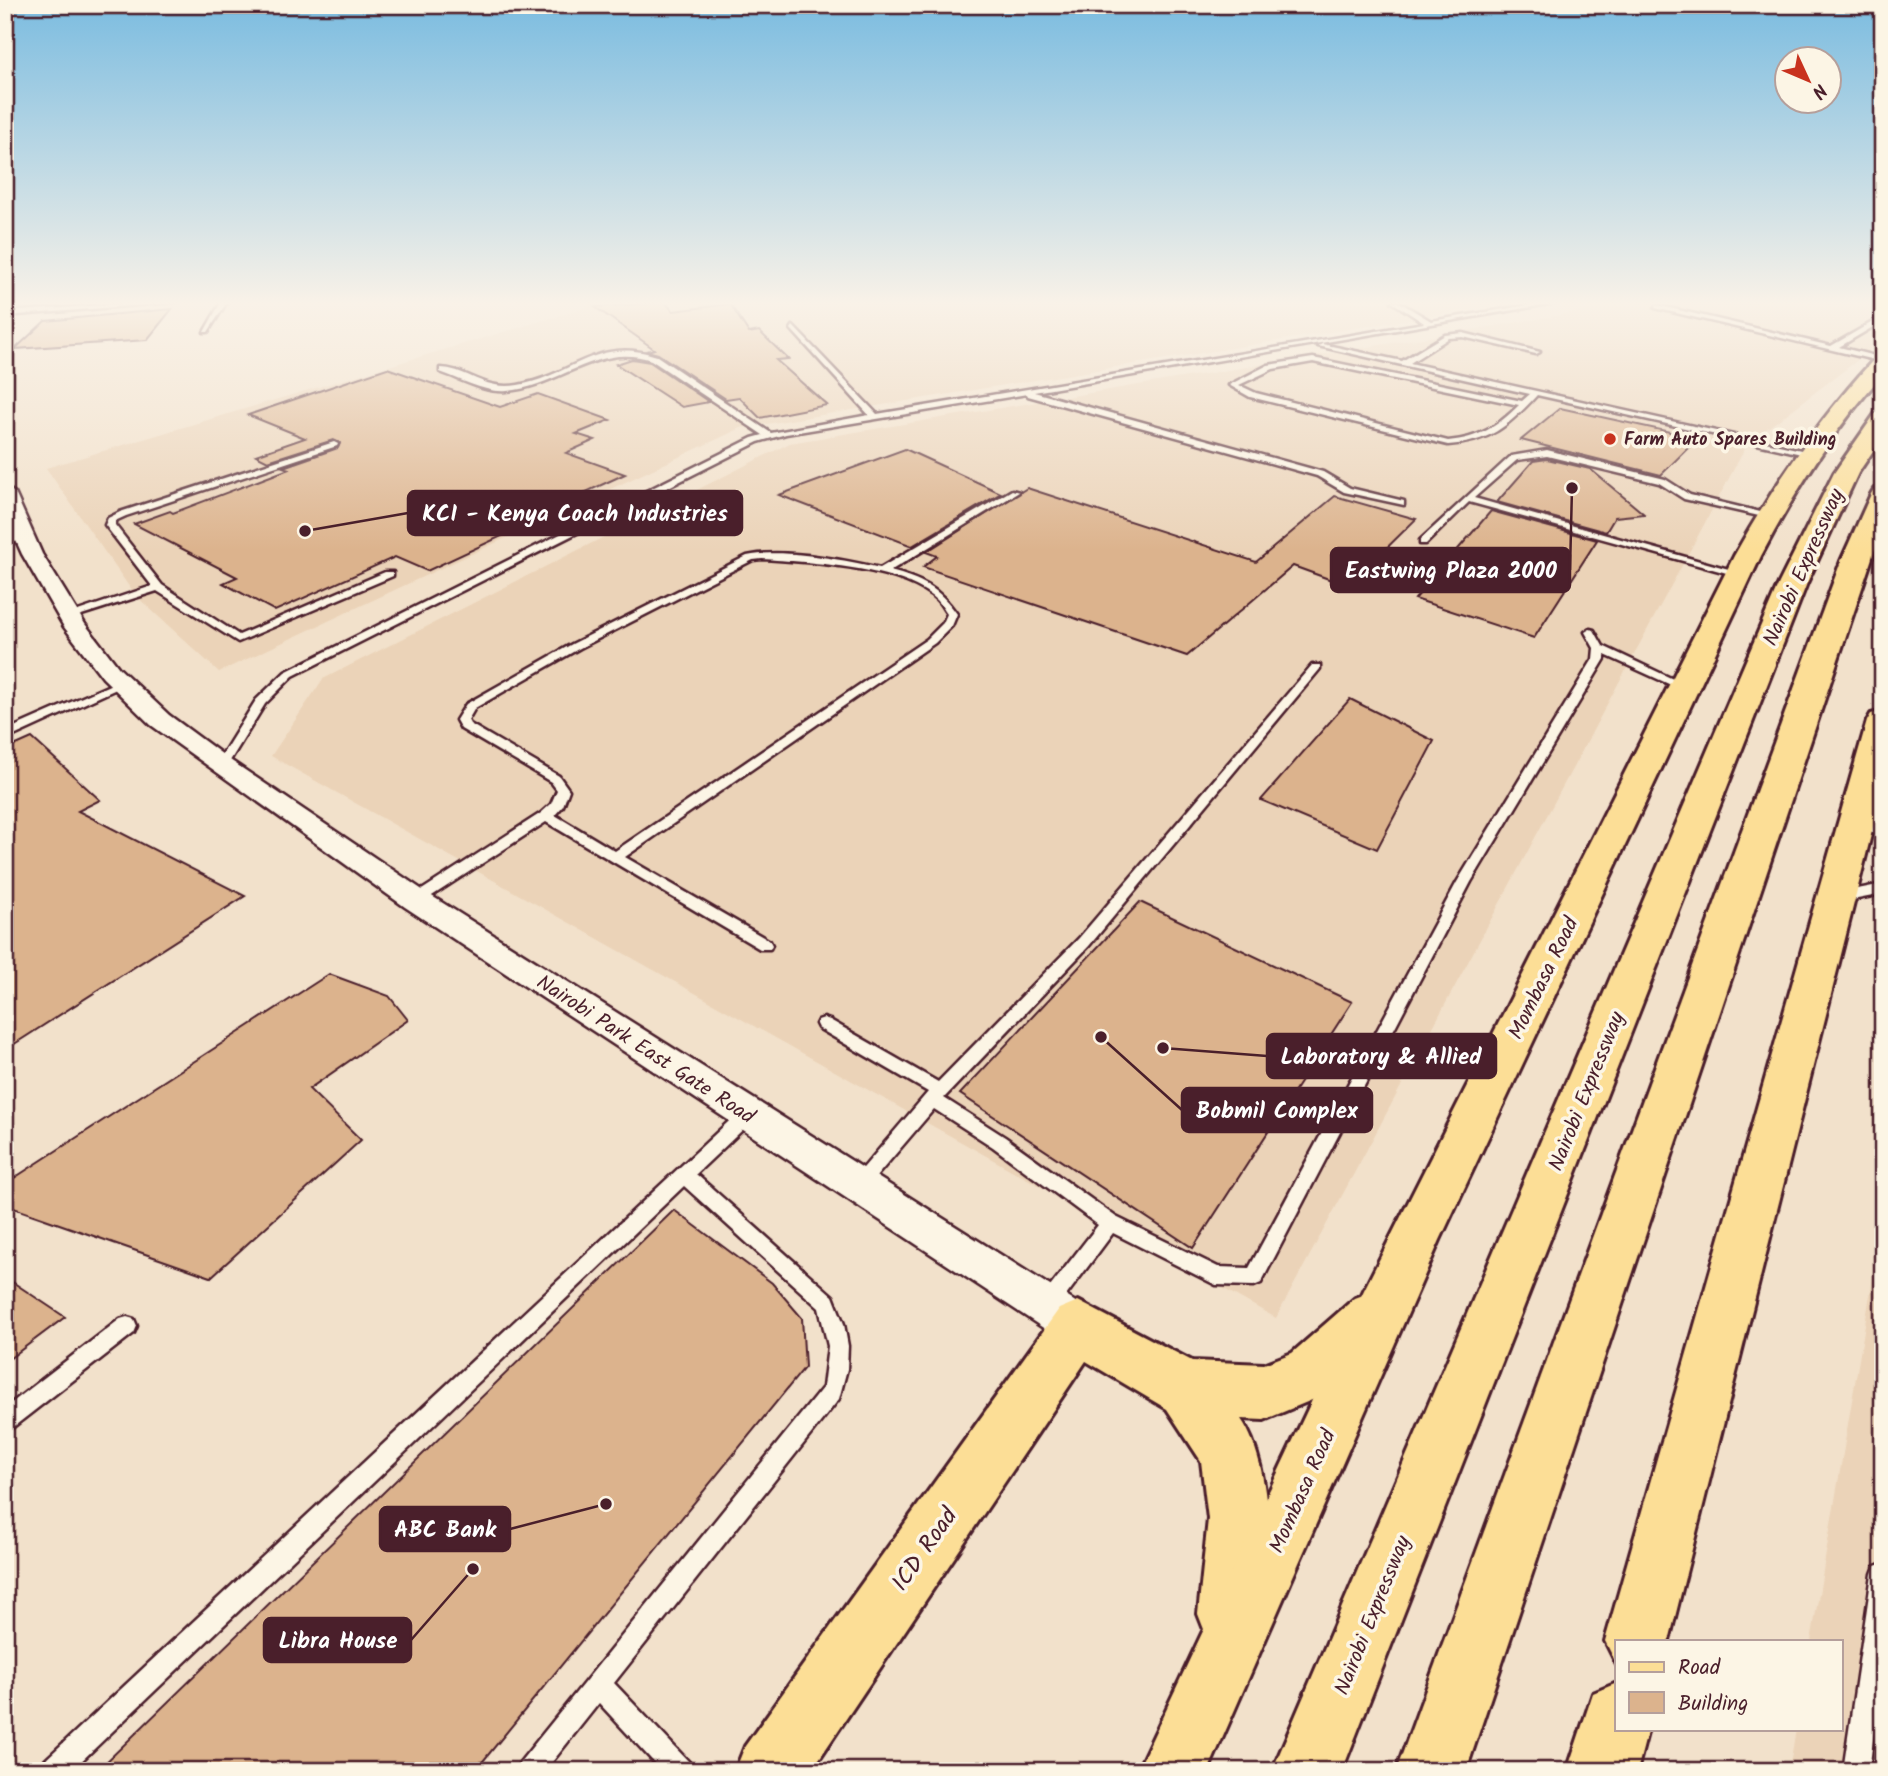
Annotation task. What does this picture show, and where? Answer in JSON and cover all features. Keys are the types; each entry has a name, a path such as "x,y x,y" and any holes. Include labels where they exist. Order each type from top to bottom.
{"main road":[{"name":"Mombasa Road","path":"1172,1771 1221,1671 1384,1307 1686,688 1738,573 1768,515 1806,452 1845,399 1859,385"},
{"name":"Nairobi Expressway","path":"1307,1771 1793,583 1846,473 1883,419"},
{"name":"Nairobi Expressway","path":"1431,1771 1603,1273 1855,561 1883,494"},
{"path":"1637,1640 1837,898 1871,824 1883,721"},
{"name":"Nairobi Park East Gate Road","path":"1062,1317 1186,1389 1264,1392 1311,1373 1384,1307"},
{"name":"ICD Road","path":"770,1771 1062,1317"},
{"path":"1186,1389 1229,1452 1238,1519 1233,1595 1221,1671"},
{"path":"1602,1771 1615,1724"}],"street":[{"name":"Nairobi Park East Gate Road","path":"5,493 14,539 68,616 121,684 160,720 221,766 416,900 1062,1317"}],"lane":[{"path":"492,385 506,389 518,385"},
{"path":"694,385 769,436"},
{"path":"845,385 876,418"},
{"path":"221,766 260,702 289,674 743,446 769,436 1074,385"},
{"path":"1233,385 1253,395 1448,443 1468,442 1495,433 1534,394"},
{"path":"1432,385 1524,404"},
{"path":"1494,385 1806,452"},
{"path":"1026,393 1320,474 1347,490 1401,503"},
{"path":"334,444 111,520 110,525 159,587 238,639 389,574"},
{"path":"1423,542 1514,458 1541,452 1662,481 1687,497 1768,515"},
{"path":"883,571 1015,492"},
{"path":"1467,499 1738,573"},
{"path":"416,900 546,817 557,806 562,790 555,779 465,726 461,720 470,706 576,646 750,558 775,557 883,571 932,590 949,604 953,614 931,640 615,857"},
{"path":"68,616 159,587"},
{"path":"824,1024 936,1095 1110,1223 1216,1276 1254,1277 1464,882 1599,659 1599,648 1590,632"},
{"path":"1599,648 1686,688"},
{"path":"858,1186 936,1095 1084,942 1317,667"},
{"path":"5,736 121,684"},
{"path":"546,817 765,945"},
{"path":"1837,898 1883,889"},
{"path":"52,1771 748,1114"},
{"path":"529,1771 600,1686 832,1392 838,1370 836,1321 826,1302 684,1175"},
{"path":"1062,1317 1110,1223"},
{"path":"5,1421 127,1326"},
{"path":"1856,1771 1883,1574"},
{"path":"600,1686 680,1771"}],"shaded area":[{"path":"326,385 1006,385 741,428 219,672 135,595 46,468"},
{"path":"1140,385 1825,385 1748,443 1276,1318 271,756 323,679 790,443"},
{"path":"1883,1219 1883,1771 1789,1771 1796,1730 1842,1730 1842,1640 1811,1640"}],"building":[{"path":"337,385 436,385 500,407 538,394 610,420 576,434 595,440 566,453 625,474 547,510 553,512 427,571 395,557 275,611 223,583 237,577 134,524 170,511 173,513 289,469 283,467 338,448 340,443 333,440 268,461 256,455 305,438 248,415"},
{"path":"648,385 684,385 709,402 682,407"},
{"path":"705,385 804,385 827,405 760,418 739,397 726,399"},
{"name":"Farm Auto Spares Building","path":"1560,408 1698,438 1661,475 1521,440"},
{"path":"905,449 1001,493 912,546 779,495"},
{"path":"1547,459 1590,469 1644,514 1615,517 1606,532 1497,502 1533,461"},
{"path":"1027,488 1256,562 1335,496 1416,519 1348,586 1293,566 1187,656 923,567 937,556 926,552"},
{"path":"1491,511 1597,540 1534,638 1415,599"},
{"path":"1350,699 1434,741 1377,849 1261,800"},
{"path":"32,738 100,800 78,811 245,896 5,1050 5,750"},
{"path":"1140,902 1352,1002 1193,1248 960,1094"},
{"path":"329,974 389,996 408,1020 309,1089 361,1140 211,1277 5,1205 5,1184"},
{"path":"674,1210 772,1283 802,1318 805,1367 475,1771 97,1771"},
{"path":"5,1277 65,1317 5,1362"}],"place":[{"name":"Farm Auto Spares Building","path":"1610,439"},
{"name":"Eastwing Plaza 2000","path":"1572,488"},
{"name":"KCI - Kenya Coach Industries","path":"305,531"},
{"name":"Bobmil Complex","path":"1101,1037"},
{"name":"Laboratory & Allied","path":"1163,1048"},
{"name":"ABC Bank","path":"606,1504"},
{"name":"Libra House","path":"473,1569"}]}
